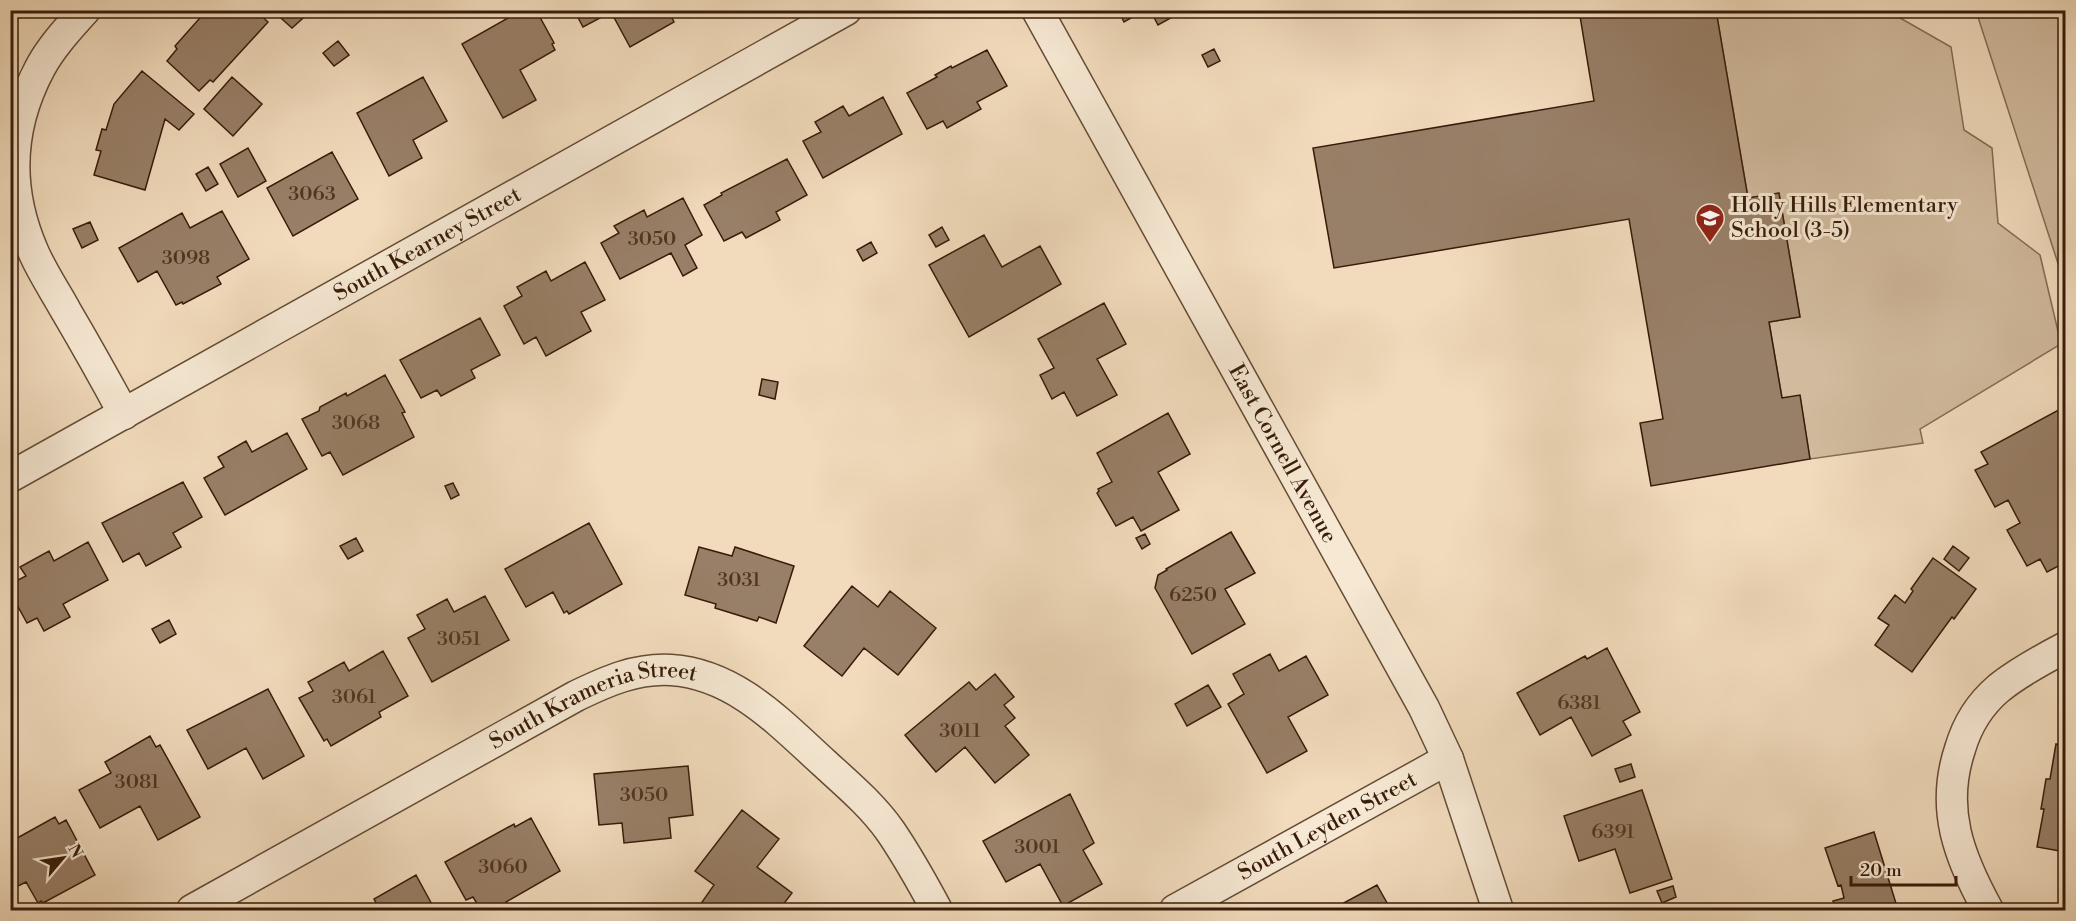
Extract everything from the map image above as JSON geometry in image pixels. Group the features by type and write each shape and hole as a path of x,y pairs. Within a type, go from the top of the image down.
{"street":[{"path":"84,10 64,33 41,66 24,102 15,138 13,172 19,207 33,251 124,414"},
{"name":"South Kearney Street","path":"10,477 846,10"},
{"name":"East Cornell Avenue","path":"1037,10 1424,708 1448,759 1498,910"},
{"path":"1988,910 1964,862 1954,826 1950,793 1956,759 1965,730 1978,709 1998,689 2016,676 2066,647"},
{"name":"South Krameria Street","path":"192,910 576,696 609,680 640,671 673,670 709,678 764,708 851,788 890,830 937,910"},
{"name":"South Leyden Street","path":"1175,910 1448,759"}],"shaded area":[{"path":"1716,11 1888,11 1951,47 1964,130 1992,148 1998,223 2040,255 2061,344 1920,429 1923,443 1810,459 1800,396 1782,398 1769,322 1800,317 1779,193 1748,198"},
{"path":"1976,11 2065,11 2065,285"}],"building":[{"path":"207,10 255,10 268,22 213,82 210,80 199,91 167,61 177,49 175,46"},
{"path":"272,10 312,10 292,28"},
{"path":"522,10 536,10 554,43 552,44 555,50 520,70 536,100 503,118 462,44"},
{"path":"574,10 668,10 674,22 630,47 611,12 583,27"},
{"path":"1118,10 1145,10 1124,22"},
{"path":"1150,10 1185,10 1158,25"},
{"name":"Holly Hills Elementary School (3-5)","path":"1579,10 1716,10 1748,198 1779,193 1800,317 1769,322 1782,398 1800,395 1810,459 1651,486 1640,423 1663,419 1629,219 1334,268 1313,148 1594,101"},
{"path":"338,41 349,55 334,66 323,53"},
{"path":"1214,49 1220,61 1208,67 1202,55"},
{"path":"987,50 1007,86 977,102 981,109 947,128 943,121 927,129 907,93 937,77 935,75 951,66 952,68"},
{"path":"142,71 194,114 179,130 165,119 145,190 94,175 101,151 96,150 102,129 106,130 114,104"},
{"path":"232,77 262,104 233,136 204,109"},
{"path":"423,77 447,121 413,140 422,158 389,176 357,113"},
{"path":"883,97 902,134 823,178 803,141 821,132 815,122 843,106 849,116"},
{"path":"248,148 266,181 238,197 220,164"},
{"path":"332,152 358,199 293,236 267,188"},
{"path":"787,159 807,195 776,212 780,220 746,238 742,232 724,241 704,205 722,195 721,193"},
{"path":"208,167 218,184 206,191 196,174"},
{"path":"683,198 702,235 685,245 697,268 683,276 671,253 620,279 601,243 619,233 614,226 644,210 647,217"},
{"path":"222,211 249,259 217,277 221,284 183,304 182,302 176,305 157,271 138,282 119,248 182,213 190,228"},
{"path":"90,222 98,240 82,248 73,229"},
{"path":"942,227 949,240 936,247 929,235"},
{"path":"984,235 1002,267 1040,246 1061,284 969,337 929,265"},
{"path":"871,242 877,253 863,261 857,250"},
{"path":"585,262 605,300 581,312 591,331 546,356 536,337 524,344 504,306 522,296 517,287 546,271 551,281"},
{"path":"1104,303 1126,344 1097,359 1117,395 1077,416 1064,392 1052,399 1040,375 1054,368 1038,339"},
{"path":"480,318 500,355 471,370 475,378 441,396 437,390 421,398 400,360"},
{"path":"385,375 405,412 402,413 414,437 343,475 330,452 322,456 302,419 346,393 347,396"},
{"path":"762,379 778,382 775,399 759,395"},
{"path":"2066,406 2066,562 2047,572 2040,559 2027,566 2007,530 2020,523 2008,500 1995,507 1975,470 1988,464 1981,452"},
{"path":"1168,413 1190,454 1158,472 1179,510 1141,531 1133,517 1116,526 1097,493 1098,489 1112,482 1097,453"},
{"path":"287,433 307,469 225,515 204,478 224,467 218,457 246,441 252,452"},
{"path":"183,482 202,517 173,533 181,547 146,566 139,553 123,562 102,523"},
{"path":"453,483 459,495 451,499 445,486"},
{"path":"589,523 622,584 569,614 567,611 564,613 553,592 526,607 505,569"},
{"path":"1231,532 1255,573 1225,589 1245,624 1192,654 1155,588 1158,575"},
{"path":"1145,534 1150,544 1142,549 1136,538"},
{"path":"356,538 363,551 348,559 340,546"},
{"path":"88,542 108,580 63,604 70,617 44,631 37,618 27,623 10,592 10,584 26,576 20,567 49,551 54,561"},
{"path":"1953,546 1969,558 1959,571 1944,559"},
{"path":"699,547 732,556 735,547 794,566 776,623 759,617 757,621 715,608 716,604 685,595"},
{"path":"1933,558 1976,589 1954,619 1952,617 1912,672 1875,645 1889,625 1878,618 1895,595 1905,603 1913,591 1911,589"},
{"path":"852,586 878,607 890,591 936,628 898,675 864,648 842,676 804,646"},
{"path":"485,596 509,640 432,682 408,638 425,629 417,615 447,599 454,612"},
{"path":"169,620 176,634 160,643 152,629"},
{"path":"1607,648 1640,712 1623,721 1631,735 1592,756 1571,717 1540,735 1517,693 1585,656 1587,659"},
{"path":"383,651 408,696 379,712 381,717 331,746 327,739 324,741 299,698 313,691 308,682 344,662 349,671"},
{"path":"1270,654 1279,671 1306,656 1328,695 1288,717 1307,751 1267,773 1228,704 1244,694 1233,674"},
{"path":"995,674 1014,697 1004,705 1015,718 1005,726 1029,755 995,783 965,747 936,772 905,735 969,682 976,690"},
{"path":"1208,685 1221,707 1187,726 1175,704"},
{"path":"268,689 304,756 263,779 246,748 208,769 187,730"},
{"path":"150,736 156,747 160,745 200,817 158,840 140,806 100,828 79,790 111,773 105,762"},
{"path":"2056,744 2066,746 2066,852 2037,847 2044,809 2041,809 2046,779 2050,779"},
{"path":"1631,764 1635,777 1620,782 1615,769"},
{"path":"688,766 693,815 669,818 671,838 624,843 622,823 599,825 594,774"},
{"path":"1642,790 1672,879 1630,893 1615,849 1579,861 1564,816"},
{"path":"1070,794 1094,843 1083,850 1102,884 1063,906 1040,864 1006,882 983,841"},
{"path":"742,810 779,839 757,867 792,893 779,910 741,910 737,908 735,910 707,910 700,905 714,885 695,871"},
{"path":"55,817 59,824 66,820 95,875 43,903 41,901 38,903 26,882 10,890 10,842"},
{"path":"531,818 560,871 495,910 481,910 473,897 466,900 445,862 514,824 515,827"},
{"path":"1874,832 1898,910 1836,910 1833,901 1844,898 1841,885 1838,886 1825,848"},
{"path":"416,875 435,910 380,910 374,899"},
{"path":"1377,885 1391,910 1340,910 1338,906"},
{"path":"1673,886 1676,897 1662,903 1657,891"}],"place":[{"name":"Holly Hills Elementary School (3-5)","path":"1710,244"}]}
